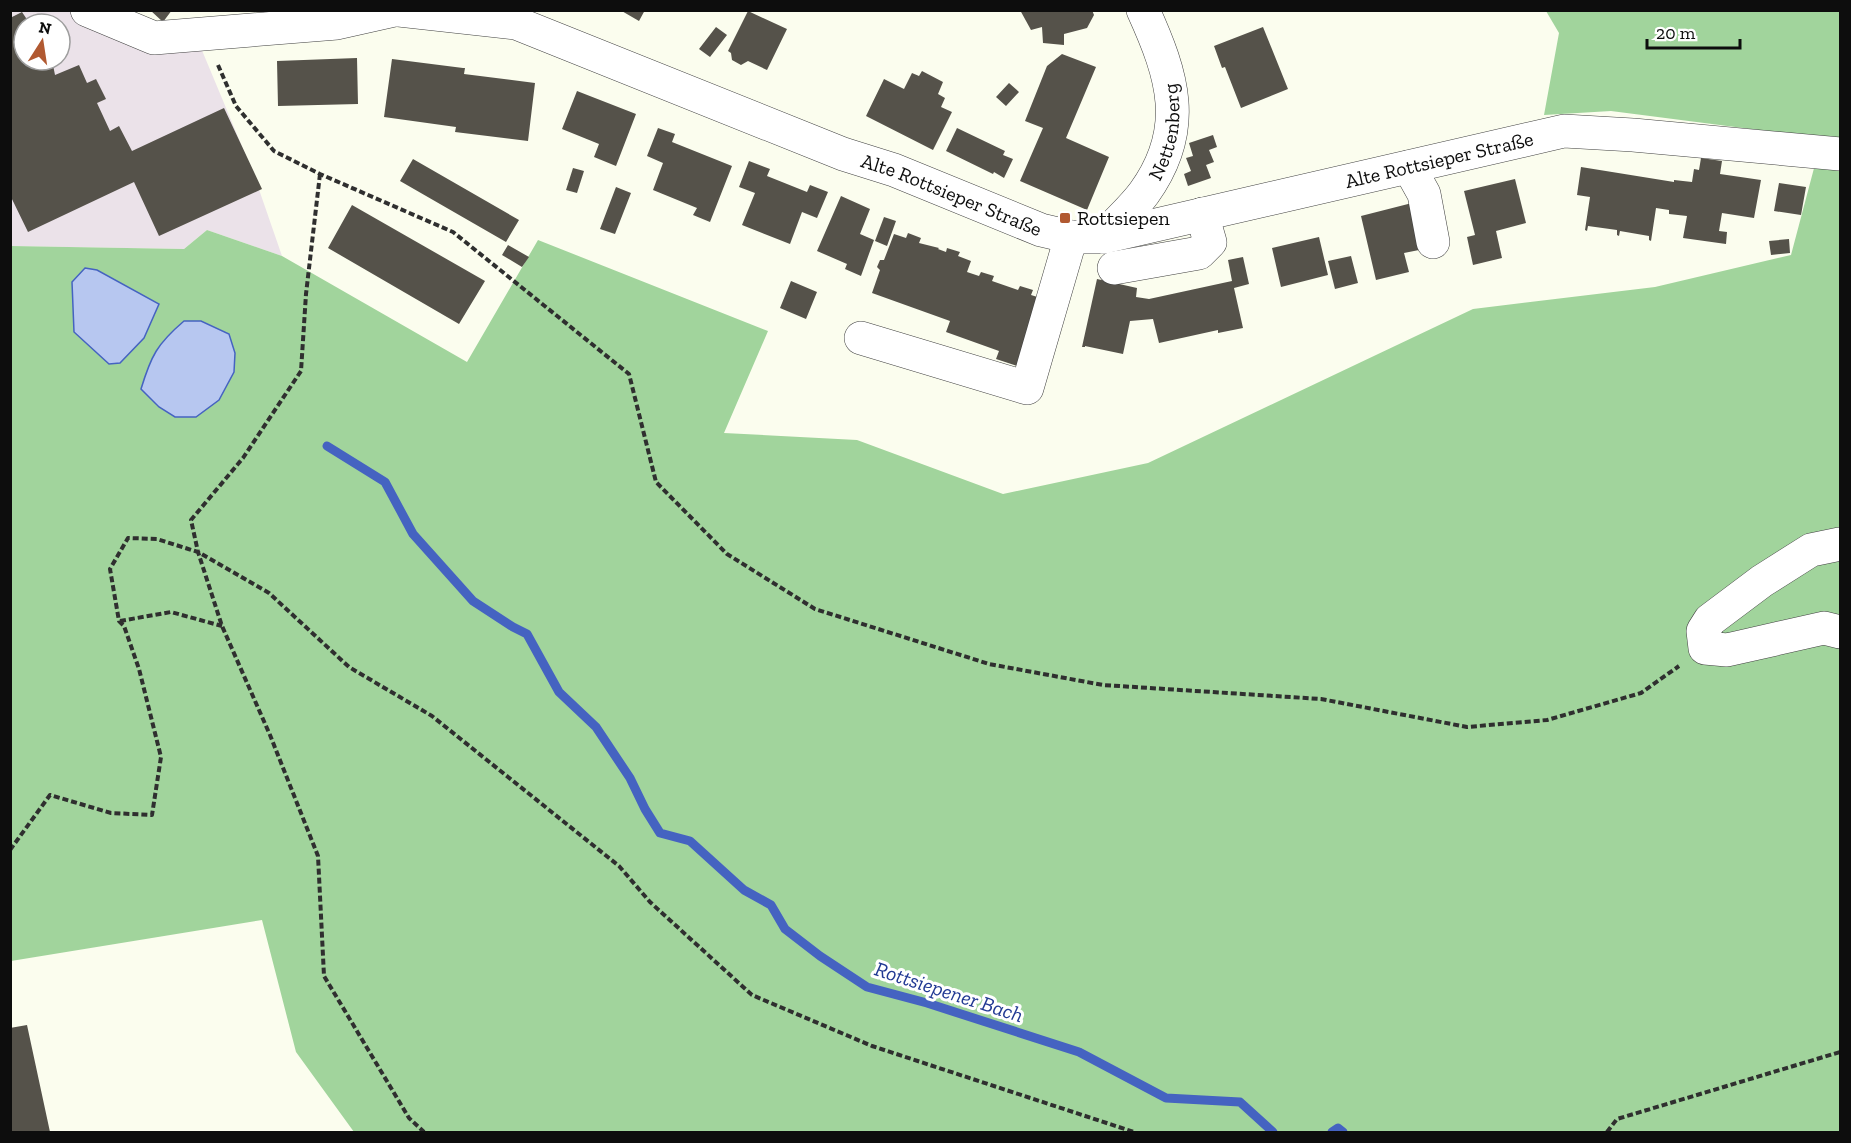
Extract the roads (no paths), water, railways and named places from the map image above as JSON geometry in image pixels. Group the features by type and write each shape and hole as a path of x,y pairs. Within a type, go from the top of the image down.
{"street":[{"path":"87,10 154,38 337,23 394,10"},
{"name":"Alte Rottsieper Straße","path":"399,10 516,23 843,154 894,170 1041,230 1071,237 1104,237 1564,131 1840,154"},
{"name":"Nettenberg","path":"1104,237 1144,193 1167,153 1173,118 1171,86 1157,42 1143,10"},
{"path":"1409,167 1424,194 1433,242"},
{"path":"1114,268 1199,253 1210,242 1202,214"},
{"path":"861,338 1027,388 1071,237"},
{"path":"1840,544 1811,550 1762,581 1710,620 1703,631 1705,648 1727,650 1824,628 1840,632"}],"water":[{"path":"85,268 97,270 159,304 144,338 120,363 109,364 74,332 72,282"},
{"path":"184,321 201,321 229,334 235,353 234,372 219,400 196,417 175,417 159,407 141,389 156,351"}],"waterway":[{"name":"Rottsiepener Bach","path":"327,446 385,482 413,534 473,601 527,634 559,692 596,727 630,778 660,833 690,841 744,890 771,905 785,929 820,956 867,987 927,1003 1079,1052 1166,1098 1240,1102 1273,1132"},
{"name":"Rottsiepener Bach","path":"1332,1132 1338,1128 1343,1132"}],"place":[{"name":"Rottsiepen","path":"1065,218"}]}
